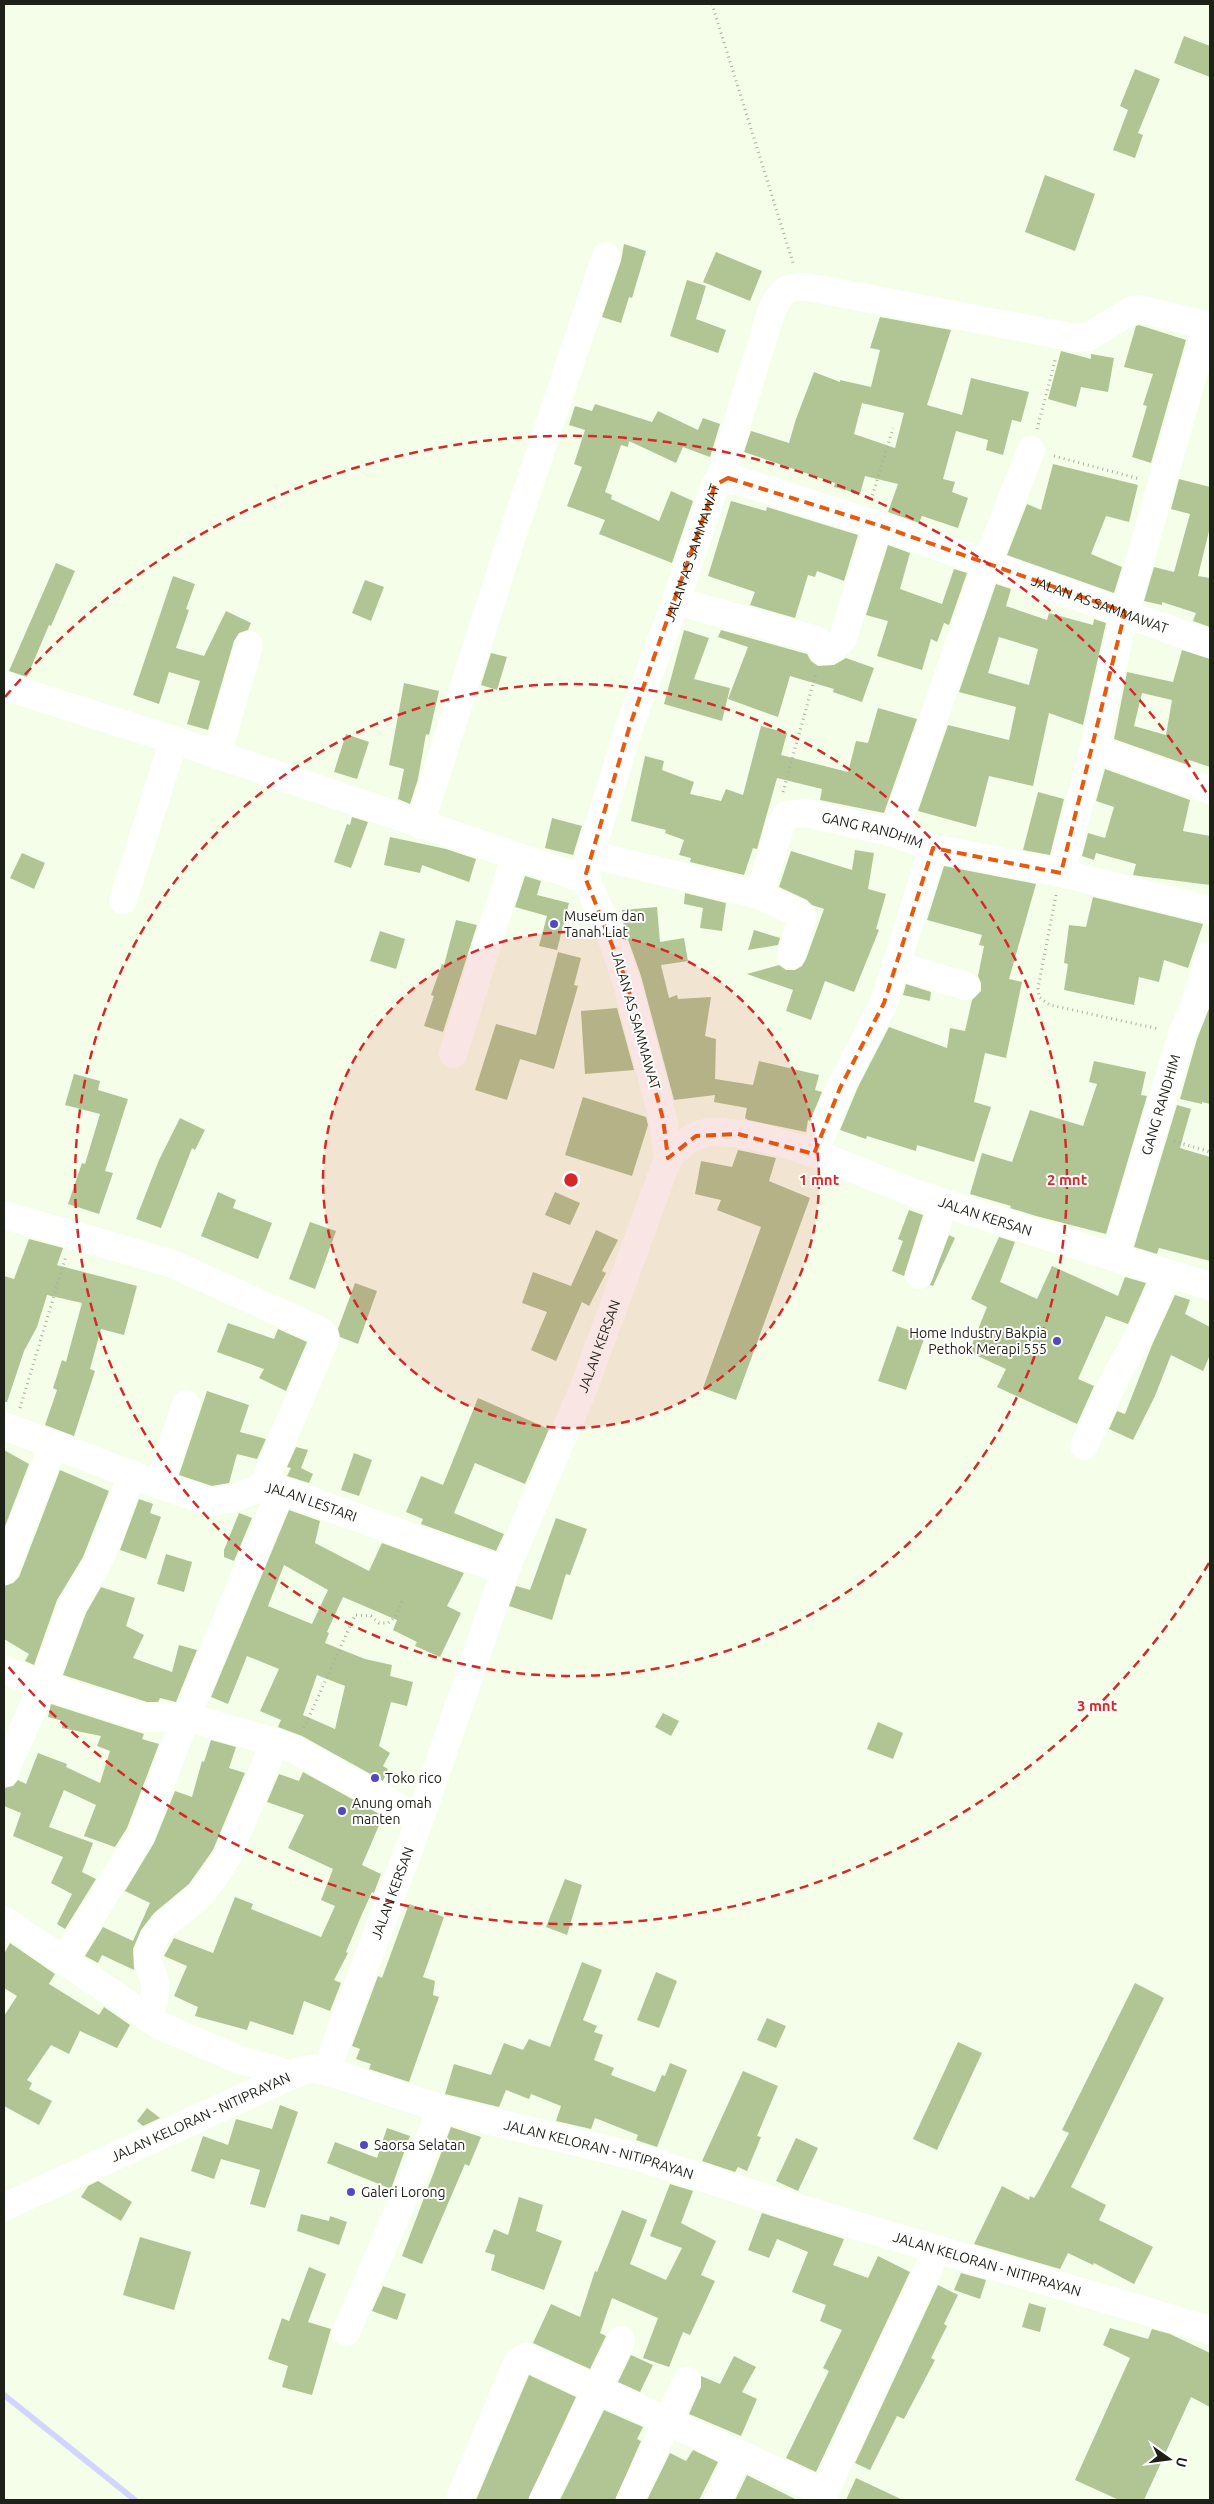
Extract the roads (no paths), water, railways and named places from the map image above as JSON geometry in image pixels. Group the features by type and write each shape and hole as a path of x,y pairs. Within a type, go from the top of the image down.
{"street":[{"path":"420,825 511,539 606,256"},
{"path":"720,479 772,308 780,293 793,286 1076,338 1088,337 1127,312 1140,309 1209,326 1160,484 1125,612 1094,748 1061,873"},
{"path":"894,833 987,563 1031,450"},
{"name":"JALAN AS SAMMAWAT","path":"668,1158 663,1119 626,980 588,867 630,725 676,602 715,485 720,479 736,480 874,516 987,563 1210,644"},
{"path":"676,602 817,640 821,644 823,651 831,650 843,638 874,516"},
{"path":"217,755 249,645"},
{"path":"4,686 174,740 515,856 759,896 797,912 802,918 791,955"},
{"path":"123,900 174,740"},
{"path":"1094,748 1210,790"},
{"name":"GANG RANDHIM","path":"759,896 780,827 786,815 806,813 894,833 933,848 1061,873 1210,910"},
{"path":"814,1154 840,1088 884,1003 933,848"},
{"path":"453,1054 515,856"},
{"name":"GANG RANDHIM","path":"1114,1257 1182,1034 1202,1011 1210,955"},
{"path":"896,965 966,986"},
{"path":"663,1119 696,1136"},
{"name":"JALAN KERSAN","path":"314,2071 420,1819 505,1571 584,1387 668,1158 682,1144 696,1136 710,1132 738,1134 814,1154 944,1203 1210,1286"},
{"path":"919,1276 944,1203"},
{"path":"4,1215 170,1263 321,1331 325,1338 272,1488 141,1835 64,1961"},
{"path":"1084,1446 1116,1376 1143,1329 1167,1273"},
{"path":"159,1485 186,1404"},
{"name":"JALAN LESTARI","path":"9,1428 159,1485 211,1502 272,1488 505,1571"},
{"path":"4,1571 53,1446"},
{"path":"4,1773 43,1685 72,1606 98,1564 132,1474"},
{"path":"4,1670 43,1685 145,1718 186,1717 285,1746 420,1819"},
{"path":"148,2017 155,1999 155,1982 148,1967 150,1948 159,1931 199,1895 216,1874 285,1746"},
{"path":"4,1920 159,2025 237,2058 289,2074 314,2071"},
{"name":"JALAN KELORAN - NITIPRAYAN","path":"4,2207 314,2071 442,2109 638,2157 937,2250 1210,2330"},
{"path":"346,2332 442,2109"},
{"path":"459,2500 518,2361 526,2357 667,2420 823,2496 937,2250"},
{"path":"544,2500 621,2340"},
{"path":"630,2500 687,2381"},
{"path":"718,2500 739,2454"}],"waterway":[{"path":"4,2395 135,2500"}],"place":[{"name":"Museum dan Tanah Liat","path":"554,924"},
{"name":"Home Industry Bakpia Pethok Merapi 555","path":"1057,1341"},
{"name":"Toko rico","path":"375,1778"},
{"name":"Anung omah manten","path":"342,1811"},
{"name":"Saorsa Selatan","path":"364,2145"},
{"name":"Galeri Lorong","path":"351,2192"}]}
